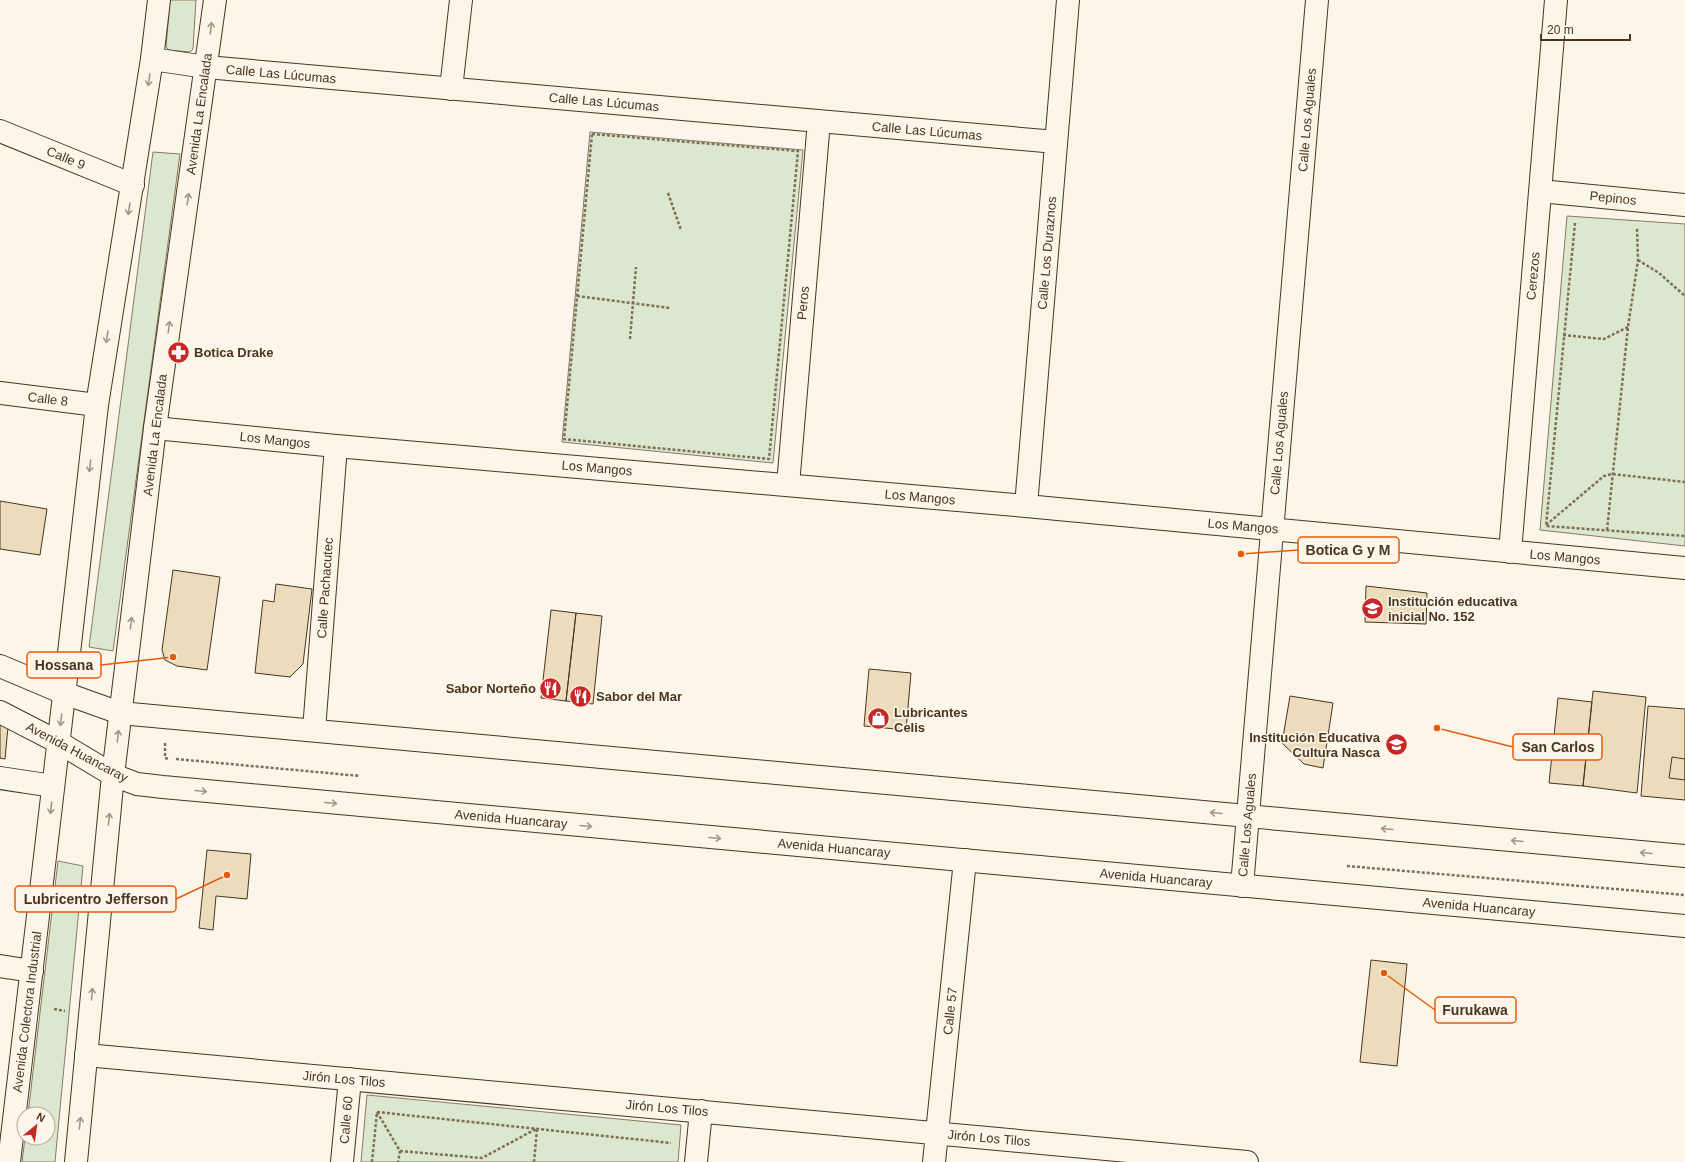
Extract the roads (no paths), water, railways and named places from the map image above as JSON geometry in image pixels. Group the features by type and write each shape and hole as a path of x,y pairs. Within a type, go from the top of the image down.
{"street":[{"path":"58,742 97,405 133,185 152,59 159,0"},
{"name":"Avenida La Encalada","path":"113,775 155,428 215,0"},
{"path":"451,89 461,0"},
{"name":"Calle Los Duraznos","path":"1026,506 1068,0"},
{"name":"Calle Los Aguales","path":"1242,886 1317,0"},
{"name":"Cerezos","path":"1510,552 1556,0"},
{"name":"Calle Las Lúcumas","path":"152,59 206,67 1056,142"},
{"name":"Peros","path":"788,485 819,121"},
{"name":"Calle 9","path":"0,131 133,185"},
{"name":"Pepinos","path":"1540,190 1685,205"},
{"name":"Calle 8","path":"0,393 97,405"},
{"name":"Los Mangos","path":"155,428 336,446 1026,506 1685,568"},
{"name":"Calle Pachacutec","path":"314,730 336,446"},
{"path":"0,666 64,693 120,713 1685,856"},
{"name":"Avenida Huancaray","path":"0,712 58,742 113,775 137,784 1685,926"},
{"name":"Avenida Colectora Industrial","path":"9,1162 6,1134 28,1006 58,742"},
{"path":"76,1162 113,775"},
{"path":"0,778 53,786"},
{"name":"Calle 57","path":"934,1162 965,860"},
{"path":"0,966 32,971"},
{"name":"Jirón Los Tilos","path":"86,1055 937,1133 1178,1159 1247,1162"},
{"name":"Calle 60","path":"342,1162 350,1079"},
{"path":"696,1162 701,1111"}],"place":[{"name":"Botica Drake","path":"179,352"},
{"name":"Botica G y M","path":"1241,554"},
{"name":"Institución educativa inicial No. 152","path":"1373,608"},
{"name":"Hossana","path":"173,657"},
{"name":"Sabor Norteño","path":"551,688"},
{"name":"Sabor del Mar","path":"580,696"},
{"name":"Lubricantes Celis","path":"879,719"},
{"name":"San Carlos","path":"1437,728"},
{"name":"Institución Educativa Cultura Nasca","path":"1396,744"},
{"name":"Lubricentro Jefferson","path":"227,875"},
{"name":"Furukawa","path":"1384,973"}]}
